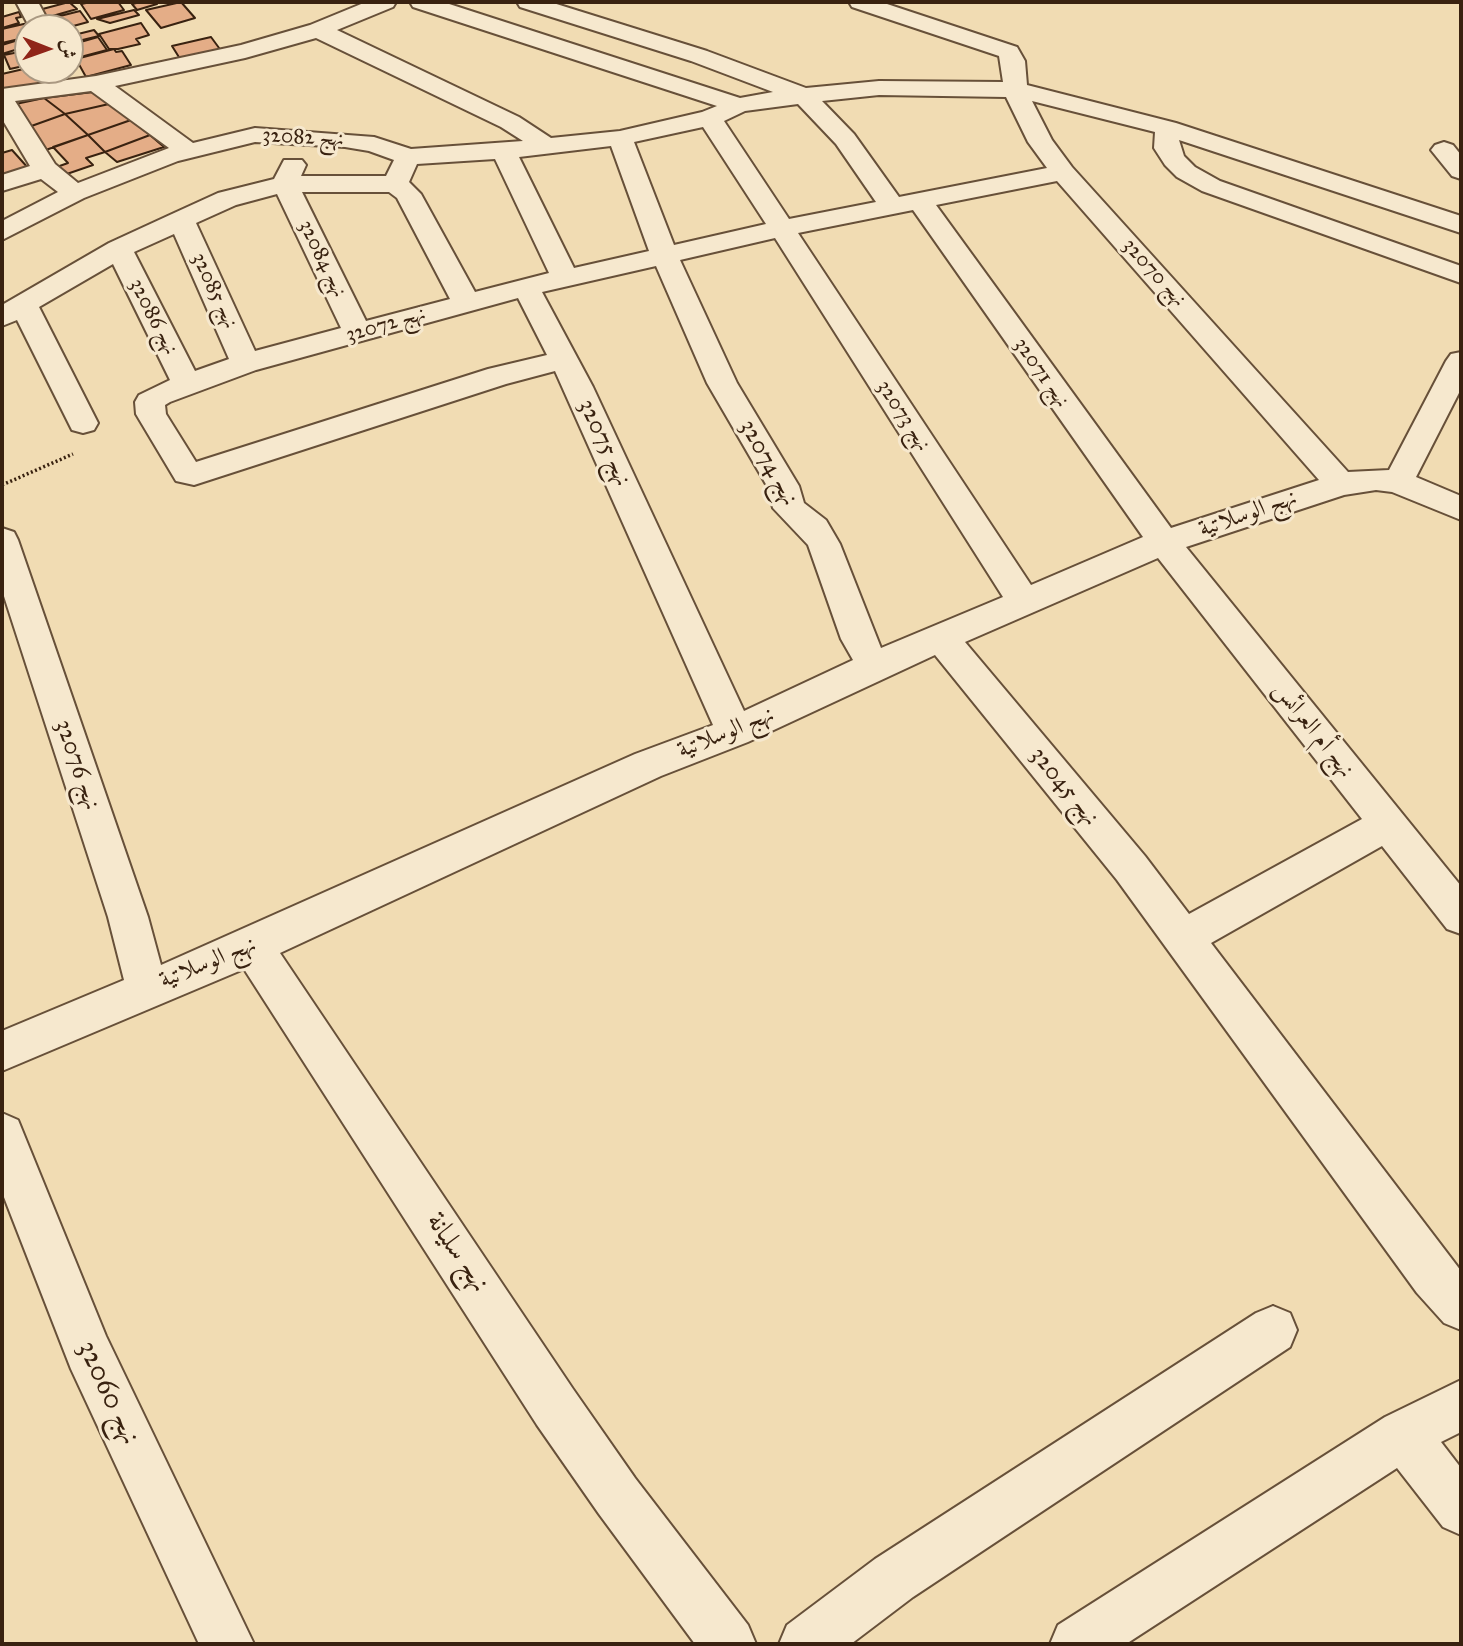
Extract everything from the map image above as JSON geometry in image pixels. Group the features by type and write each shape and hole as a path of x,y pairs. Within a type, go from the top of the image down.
{"street":[{"path":"84,80 246,51 318,30 385,2"},
{"path":"421,2 739,105 804,96 926,87 1014,90 1084,105 1167,128 1461,225"},
{"path":"528,2 699,56 804,96"},
{"path":"860,2 1009,52 1013,61 1014,90"},
{"path":"318,30 510,122 545,145"},
{"path":"84,81 187,150"},
{"path":"64,84 2,98 45,169 75,193"},
{"name":"نهج 32070","path":"1014,90 1040,142 1063,172 1341,484"},
{"name":"نهج 32071","path":"804,96 906,204 1164,542"},
{"name":"نهج 32082","path":"2,232 75,193 187,150 256,135 374,144 408,157 504,151 620,138 710,118 739,105"},
{"name":"نهج 32073","path":"710,118 1025,603"},
{"path":"1167,128 1167,148 1174,160 1186,172 1211,186 1461,275"},
{"path":"285,184 304,138"},
{"name":"نهج 32074","path":"620,138 665,256 722,383 783,486 789,508 814,528 824,544 858,639 873,666"},
{"path":"1444,150 1461,171"},
{"path":"504,151 566,279"},
{"path":"395,184 408,157"},
{"path":"2,183 45,169"},
{"path":"526,287 780,229 1063,172"},
{"path":"83,423 13,311 119,249 228,199 285,184 395,184 408,194 466,302"},
{"name":"نهج 32084","path":"285,184 358,334"},
{"name":"نهج 32085","path":"181,220 246,363"},
{"name":"نهج 32086","path":"119,249 187,384"},
{"name":"نهج 32072","path":"526,287 246,363 159,395 150,402 150,414 187,473 192,474 498,376 564,360"},
{"name":"نهج 32075","path":"526,287 564,360 735,732"},
{"path":"1398,482 1461,361"},
{"name":"نهج الوسلاتية","path":"2,1051 252,946 648,765 735,732 873,666 942,639 1164,542 1341,484 1376,479 1398,482 1461,509"},
{"name":"نهج 32076","path":"2,542 128,917 147,988"},
{"name":"نهج أم العرائس","path":"1164,542 1461,916"},
{"name":"نهج 32045","path":"942,639 1131,868 1340,1145 1434,1276 1461,1306"},
{"path":"1182,939 1387,824"},
{"name":"نهج سليانة","path":"252,946 555,1407 729,1644"},
{"name":"نهج 32060","path":"2,1135 88,1352 227,1644"},
{"path":"806,1644 894,1577 1273,1330"},
{"path":"1077,1644 1403,1435 1461,1405"},
{"path":"1403,1435 1461,1509"}],"path":[{"path":"2,485 96,444 83,423"}],"building":[{"path":"69,2 77,9 60,14 38,14 35,11"},
{"path":"118,2 124,10 91,19 81,4"},
{"path":"181,2 195,18 161,28 146,10"},
{"path":"132,4 157,4 137,10"},
{"path":"134,10 139,15 110,23 97,19"},
{"path":"19,12 20,14 14,14 14,24 2,28 2,17"},
{"path":"141,23 149,35 136,39 140,44 109,49 99,34"},
{"path":"14,26 14,40 2,43 2,29"},
{"path":"94,30 99,36 84,40 84,32"},
{"path":"98,37 107,50 84,56 84,41"},
{"path":"211,37 222,52 182,62 172,46"},
{"path":"14,41 14,50 2,54 2,45"},
{"path":"114,49 116,52 122,51 131,65 86,77 84,57"},
{"path":"14,53 14,68 10,69 4,55"},
{"path":"14,71 14,84 53,84 2,96 2,74"},
{"path":"93,92 109,104 65,114 44,98"},
{"path":"44,98 65,114 23,129 11,105"},
{"path":"109,104 131,120 88,135 65,114"},
{"path":"65,114 88,135 43,151 23,129"},
{"path":"131,120 150,135 105,152 88,135"},
{"path":"88,135 105,152 86,158 93,165 61,176 54,168 68,163 53,147"},
{"path":"150,135 164,147 117,162 105,152"},
{"path":"12,150 29,169 2,177 2,153"}]}
